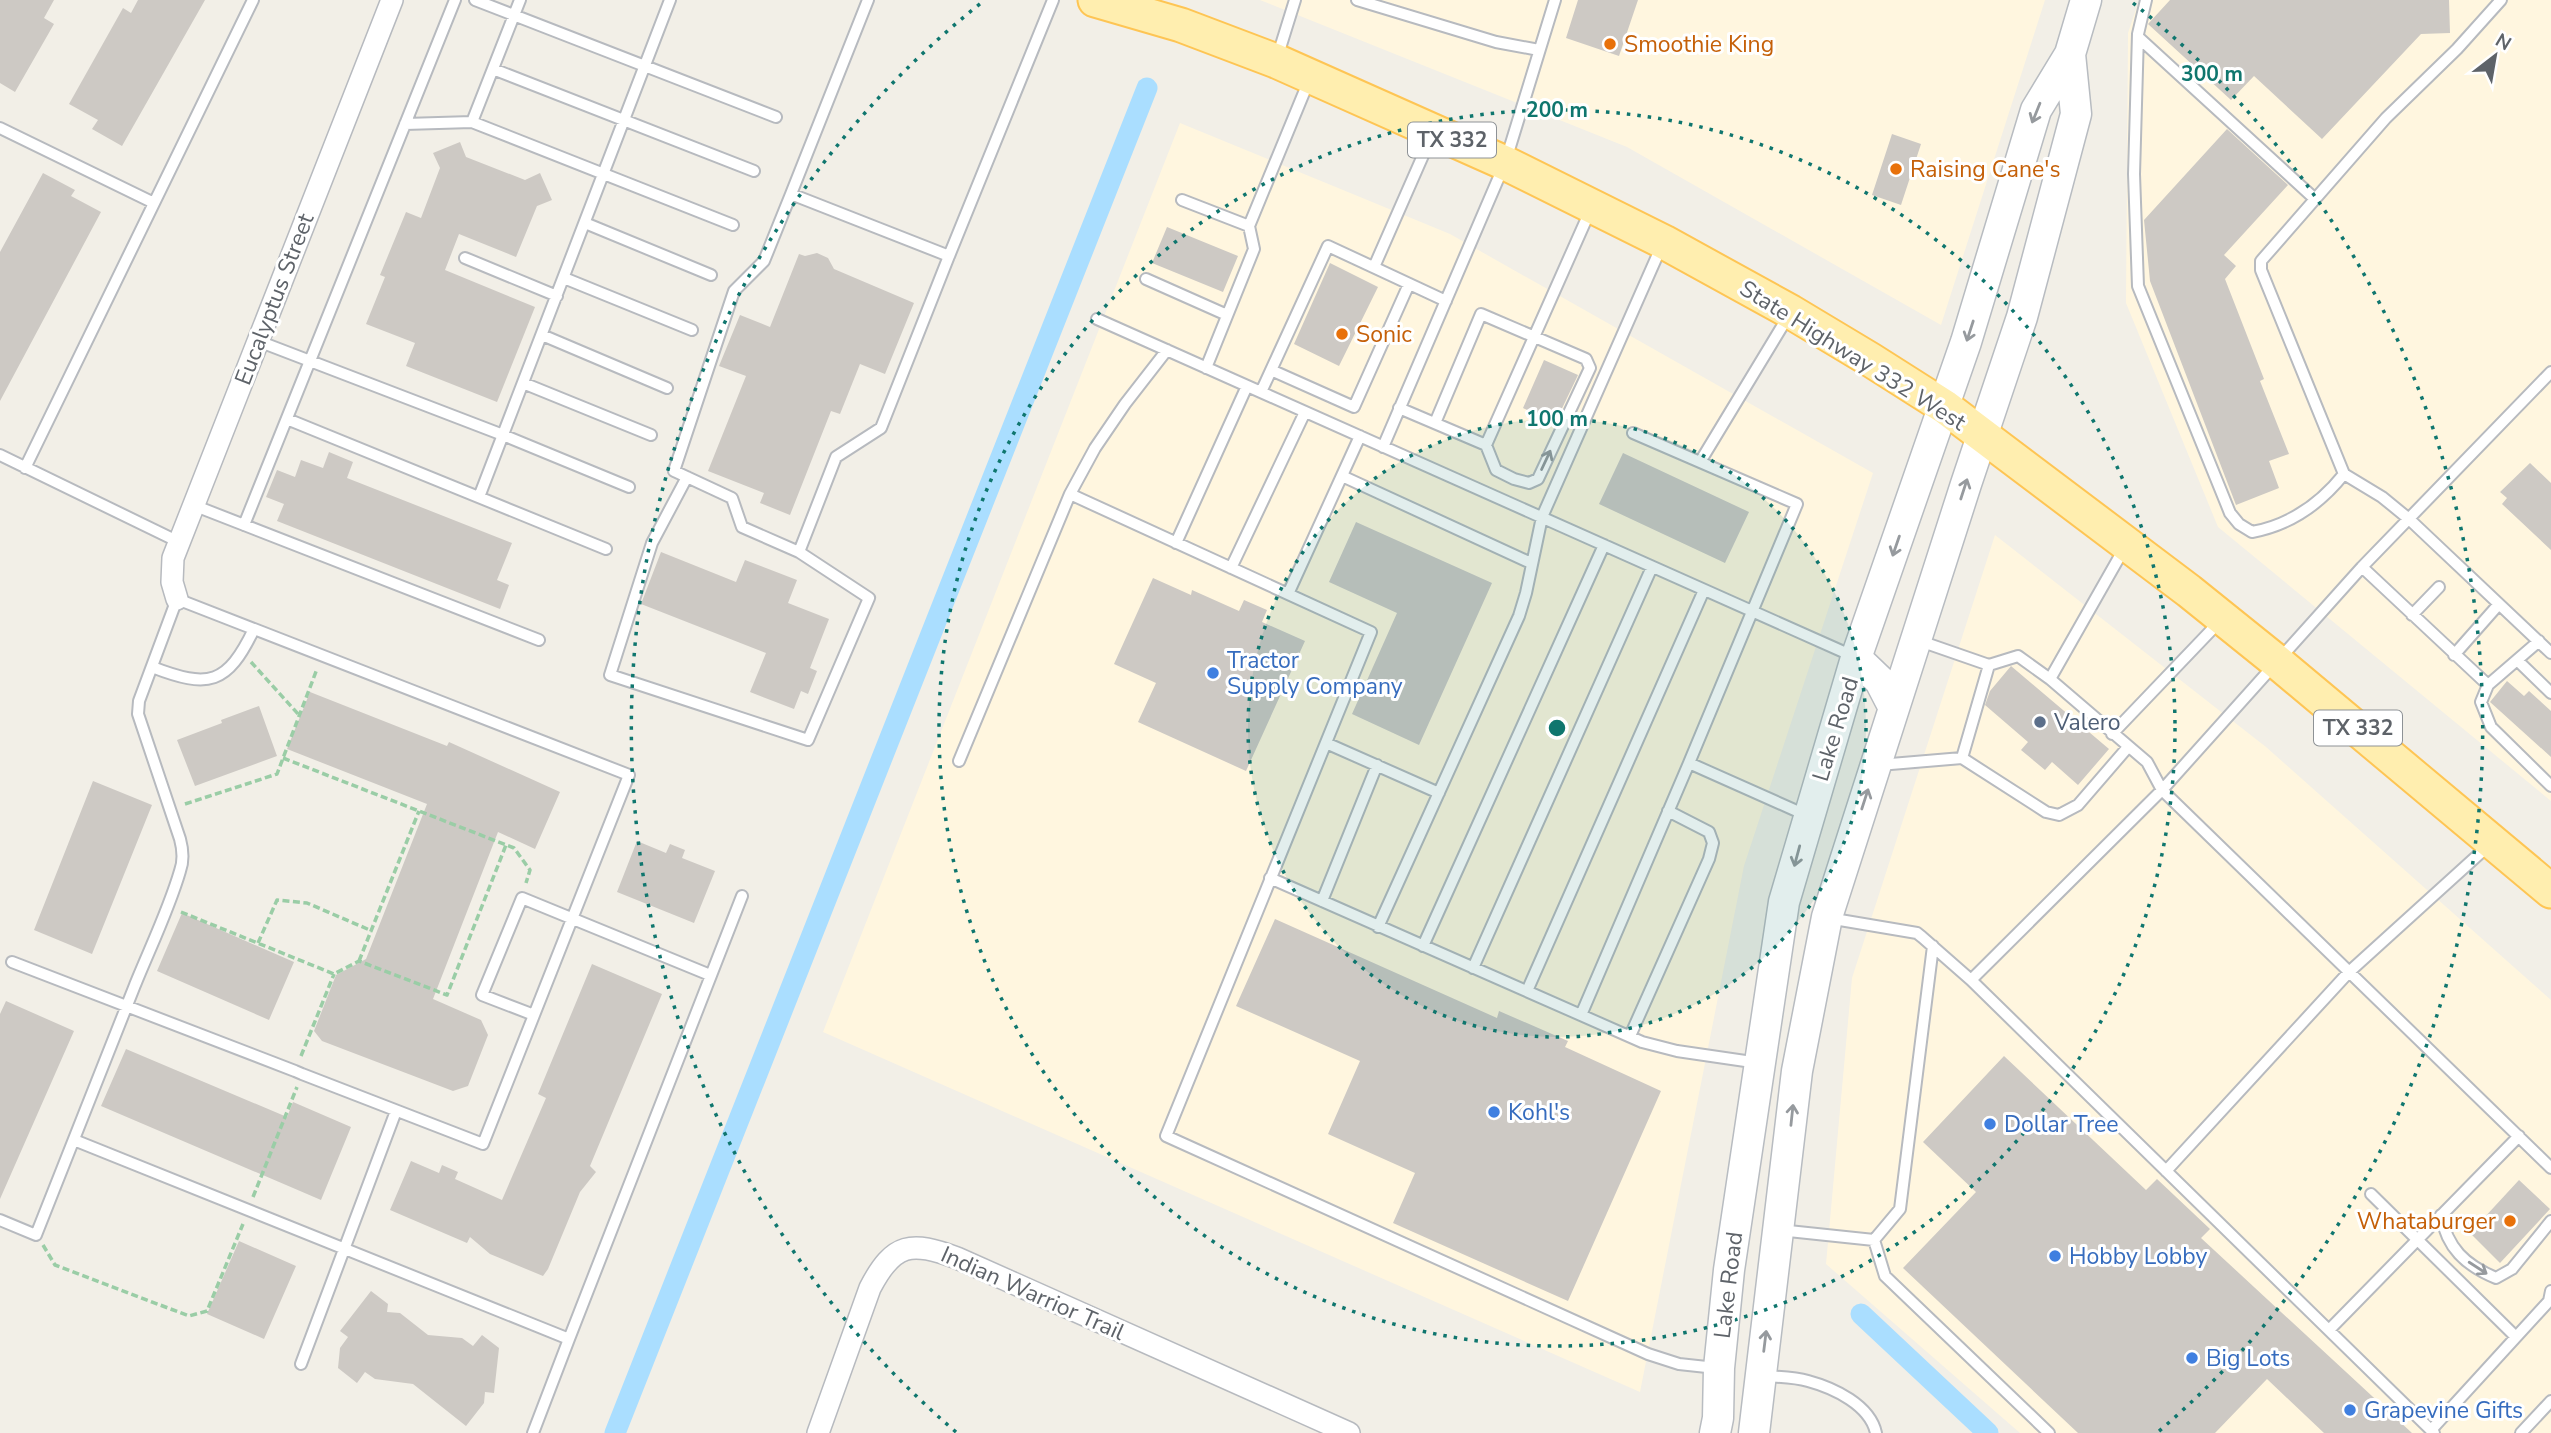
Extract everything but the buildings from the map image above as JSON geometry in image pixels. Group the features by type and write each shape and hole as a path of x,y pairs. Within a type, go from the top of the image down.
{"main road":[{"name":"State Highway 332 West","path":"1096,0 1181,25 1276,61 1505,163 1664,242 1791,312 1945,407 2126,544 2276,661 2551,891"}],"street":[{"name":"Eucalyptus Street","path":"177,599 172,582 173,558 392,0"},
{"name":"Lake Road","path":"1715,1433 1718,1418 1718,1368 1735,1226 1784,902 1856,658 1981,299 2036,110 2070,54 2086,0"},
{"name":"Lake Road","path":"1754,1433 1797,1071 1827,918 2022,317 2076,114 2070,54"},
{"path":"1856,658 1880,681 1894,708"},
{"path":"1830,747 1876,765"},
{"path":"1808,816 1853,835"},
{"path":"1784,902 1827,918"},
{"path":"1760,1063 1797,1071"},
{"path":"1735,1226 1779,1230"},
{"name":"Indian Warrior Trail","path":"818,1433 870,1288 892,1255 911,1247 932,1249 957,1258 1349,1433"},
{"path":"1718,1368 1761,1376"}],"lane":[{"path":"25,468 253,0"},
{"path":"244,525 455,0"},
{"path":"475,0 776,117"},
{"path":"472,122 520,0"},
{"path":"480,497 670,0"},
{"path":"687,477 652,543 610,675 808,740 869,598 799,552 742,527 732,498 687,477 674,471 734,291 764,261 868,0"},
{"path":"799,552 835,457 881,428 1053,0"},
{"path":"1276,61 1295,0"},
{"path":"1357,0 1496,42 1539,50"},
{"path":"1383,447 1505,163 1555,0"},
{"path":"2146,0 2138,37 2134,174 2138,286 2230,513 2239,524 2252,532 2270,529 2305,513 2330,492 2344,474"},
{"path":"2501,0 2457,49 2386,118 2261,261 2261,270 2344,474 2382,497 2409,519 2551,653"},
{"path":"2138,37 2315,199"},
{"path":"493,69 754,171"},
{"path":"1206,368 1254,249 1249,226 1311,76"},
{"path":"405,124 472,122 733,225"},
{"path":"0,128 154,204"},
{"path":"1374,267 1433,132"},
{"path":"791,194 949,256"},
{"path":"1182,201 1249,226"},
{"path":"1486,445 1592,206"},
{"path":"585,223 711,275"},
{"path":"1378,927 1519,616 1542,517 1664,242"},
{"path":"1261,392 1328,246 1446,301"},
{"path":"465,258 557,296"},
{"path":"564,278 691,330"},
{"path":"1146,279 1227,315"},
{"path":"1271,370 1354,407 1409,284"},
{"path":"1700,462 1791,312"},
{"path":"1399,408 1486,445 1496,470 1529,483 1538,478 1590,368 1586,359 1481,314 1435,423"},
{"path":"1097,319 1856,658"},
{"path":"542,335 667,388"},
{"path":"258,341 503,435 629,487"},
{"path":"960,761 1070,494 1102,437 1167,350"},
{"path":"1971,980 2162,790 2362,568 2551,372"},
{"path":"523,383 651,435"},
{"path":"1176,543 1247,386"},
{"path":"1231,568 1305,412"},
{"path":"287,419 606,549"},
{"path":"1581,1015 1754,612 1797,505 1633,433"},
{"path":"1288,594 1360,436"},
{"path":"0,455 179,542"},
{"path":"1342,476 1531,564"},
{"path":"1070,494 1371,632 1166,1136 1648,1354 1679,1364 1718,1368"},
{"path":"193,505 539,640"},
{"path":"2050,679 2126,544"},
{"path":"1423,946 1604,545"},
{"path":"1473,968 1652,567"},
{"path":"2362,568 2488,685"},
{"path":"2412,615 2439,587"},
{"path":"1527,992 1704,590"},
{"path":"0,1220 36,1235 74,1140 127,1006 166,906 181,869 183,853 138,714 139,701 177,599 629,775 483,1144 396,1111 127,1006 12,962"},
{"path":"2454,654 2499,604"},
{"path":"2112,734 2223,618"},
{"path":"152,667 182,679 198,680 219,675 233,666 254,629"},
{"path":"1916,640 1989,665 2018,656 2050,679 2147,762 2162,790 2551,1168"},
{"path":"2539,641 2488,685 2482,702 2491,727 2551,786"},
{"path":"2518,661 2551,693"},
{"path":"1962,758 1989,665"},
{"path":"1326,743 1439,793"},
{"path":"1876,765 1962,758 2046,811 2059,815 2078,805 2129,747"},
{"path":"1689,763 1808,816"},
{"path":"1322,901 1377,765"},
{"path":"1629,1036 1709,859 1713,843 1709,832 1668,811"},
{"path":"2166,1171 2349,972 2493,841"},
{"path":"1270,878 1629,1036 1677,1051 1760,1063"},
{"path":"533,1433 742,896"},
{"path":"534,1015 482,995 522,898 710,975"},
{"path":"1827,918 1917,933 1933,946 1971,980 2432,1432 2549,1300 2551,1291"},
{"path":"1874,1240 1900,1209 1933,946"},
{"path":"301,1363 396,1111"},
{"path":"2329,1330 2519,1136"},
{"path":"74,1140 569,1339"},
{"path":"2371,1194 2516,1337"},
{"path":"2441,1215 2445,1234 2454,1249 2477,1270 2496,1278 2512,1269 2551,1222"},
{"path":"1779,1230 1874,1240"},
{"path":"1874,1240 1885,1276 2049,1433"},
{"path":"1761,1376 1807,1380 1832,1390 1867,1414 1876,1433"},
{"path":"2521,1433 2550,1405"}],"path":[{"path":"242,652 299,715"},
{"path":"169,808 276,774 322,656"},
{"path":"283,758 514,848 530,870 522,898"},
{"path":"36,1235 55,1265 189,1317 207,1311 248,1210 334,974 359,961 419,811"},
{"path":"359,961 447,995 506,845"},
{"path":"258,943 277,900 307,902 372,932"},
{"path":"166,906 334,974"}],"shaded area":[{"path":"1260,0 2045,0 1941,325 1627,147"},
{"path":"2139,0 2551,0 2551,801 2218,527 2126,303 2128,33"},
{"path":"1180,123 1450,234 1873,473 1744,866 1640,1392 823,1032"},
{"path":"1995,535 2266,747 2551,1000 2551,1433 2020,1433 1826,1264 1852,978"}],"waterway":[{"path":"615,1433 1147,88"},
{"path":"1861,1314 1988,1433"}],"place":[{"name":"Smoothie King","path":"1610,44"},
{"name":"Raising Cane's","path":"1896,169"},
{"name":"Sonic","path":"1342,334"},
{"name":"Tractor Supply Company","path":"1213,673"},
{"name":"Valero","path":"2040,722"},
{"name":"Kohl's","path":"1494,1112"},
{"name":"Dollar Tree","path":"1990,1124"},
{"name":"Whataburger","path":"2510,1221"},
{"name":"Hobby Lobby","path":"2055,1256"},
{"name":"Big Lots","path":"2192,1358"},
{"name":"Grapevine Gifts","path":"2350,1410"}]}
